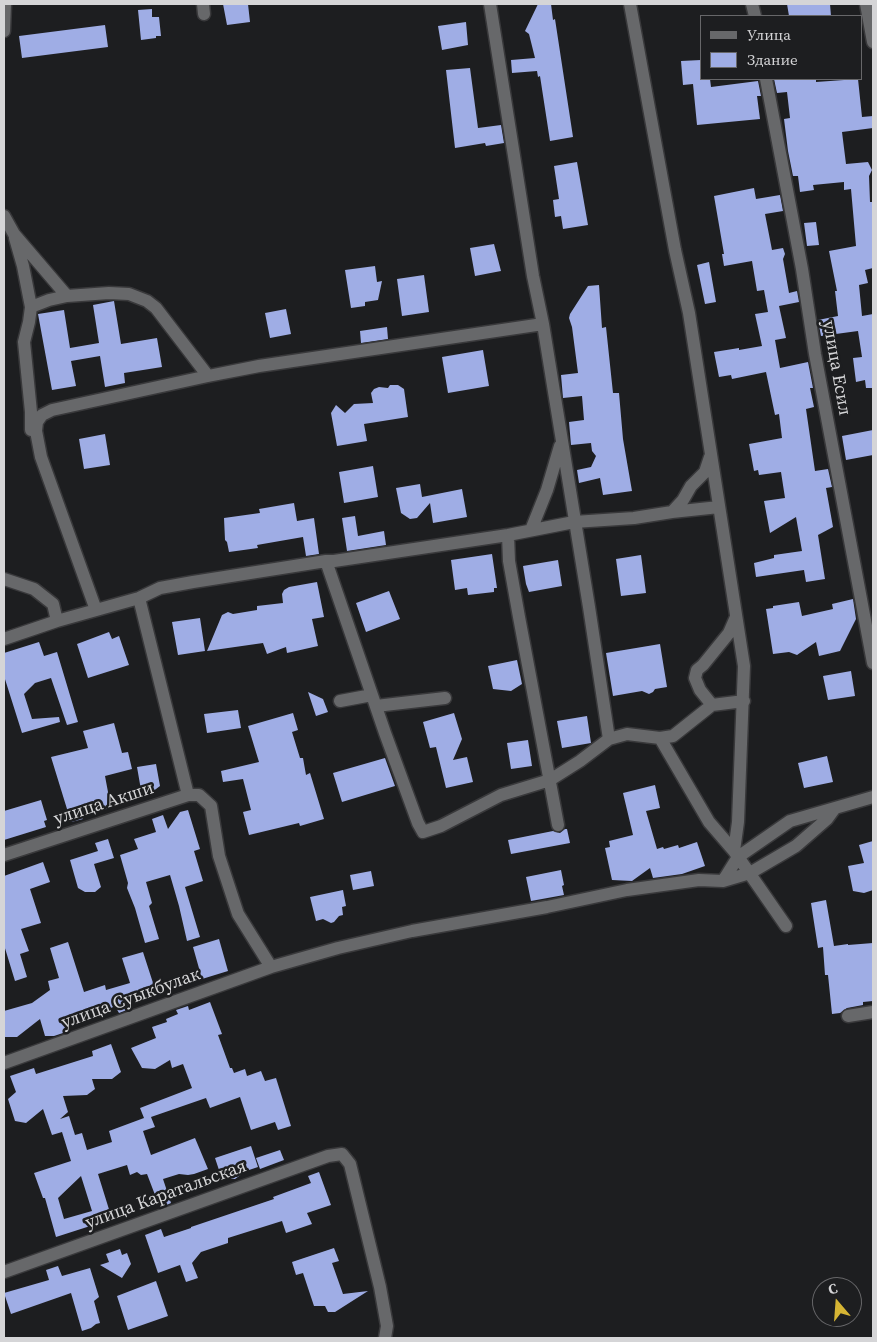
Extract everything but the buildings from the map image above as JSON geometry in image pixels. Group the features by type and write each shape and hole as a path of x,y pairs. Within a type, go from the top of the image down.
{"street":[{"path":"4,4 4,30"},
{"path":"490,4 609,739"},
{"path":"630,4 675,250 689,313 744,666 736,854 723,881"},
{"path":"866,4 873,42"},
{"name":"улица Есил","path":"766,80 873,663"},
{"path":"4,216 14,234 67,296"},
{"path":"14,234 23,266 31,307 24,342 31,412 30,429 33,438 37,440"},
{"path":"31,307 48,300 67,296 108,293 129,294 156,308 208,376"},
{"path":"31,412 52,410 259,366 543,324"},
{"path":"52,410 42,415 37,422 37,440 96,610"},
{"path":"531,530 547,490 562,441"},
{"path":"672,512 683,500 691,486 705,472 711,455"},
{"path":"4,639 57,621 139,598 160,588 326,560 334,561 508,535 574,522 634,518 719,507"},
{"path":"508,535 509,561 558,825"},
{"path":"326,560 374,701 423,832 442,826 501,795 550,780 580,761 609,739 627,734 660,738 673,736 712,705 744,701"},
{"path":"4,579 34,589 53,604 57,621"},
{"path":"139,598 188,795 199,795 211,806 219,856 238,914 271,966"},
{"path":"712,705 700,690 695,678 697,670 704,665 729,633 736,618"},
{"path":"340,700 374,701 445,698"},
{"path":"660,738 709,822 736,854 786,926"},
{"name":"улица Акши","path":"4,855 188,795"},
{"path":"736,854 790,821 873,797"},
{"name":"улица Суыкбулак","path":"4,1063 271,966 338,948 412,931 547,907 627,890 699,880 723,881 750,873 796,846 827,819 835,808"},
{"path":"848,1016 873,1012"},
{"name":"улица Каратальская","path":"4,1272 328,1156 342,1154 350,1164 380,1287 386,1332"}]}
